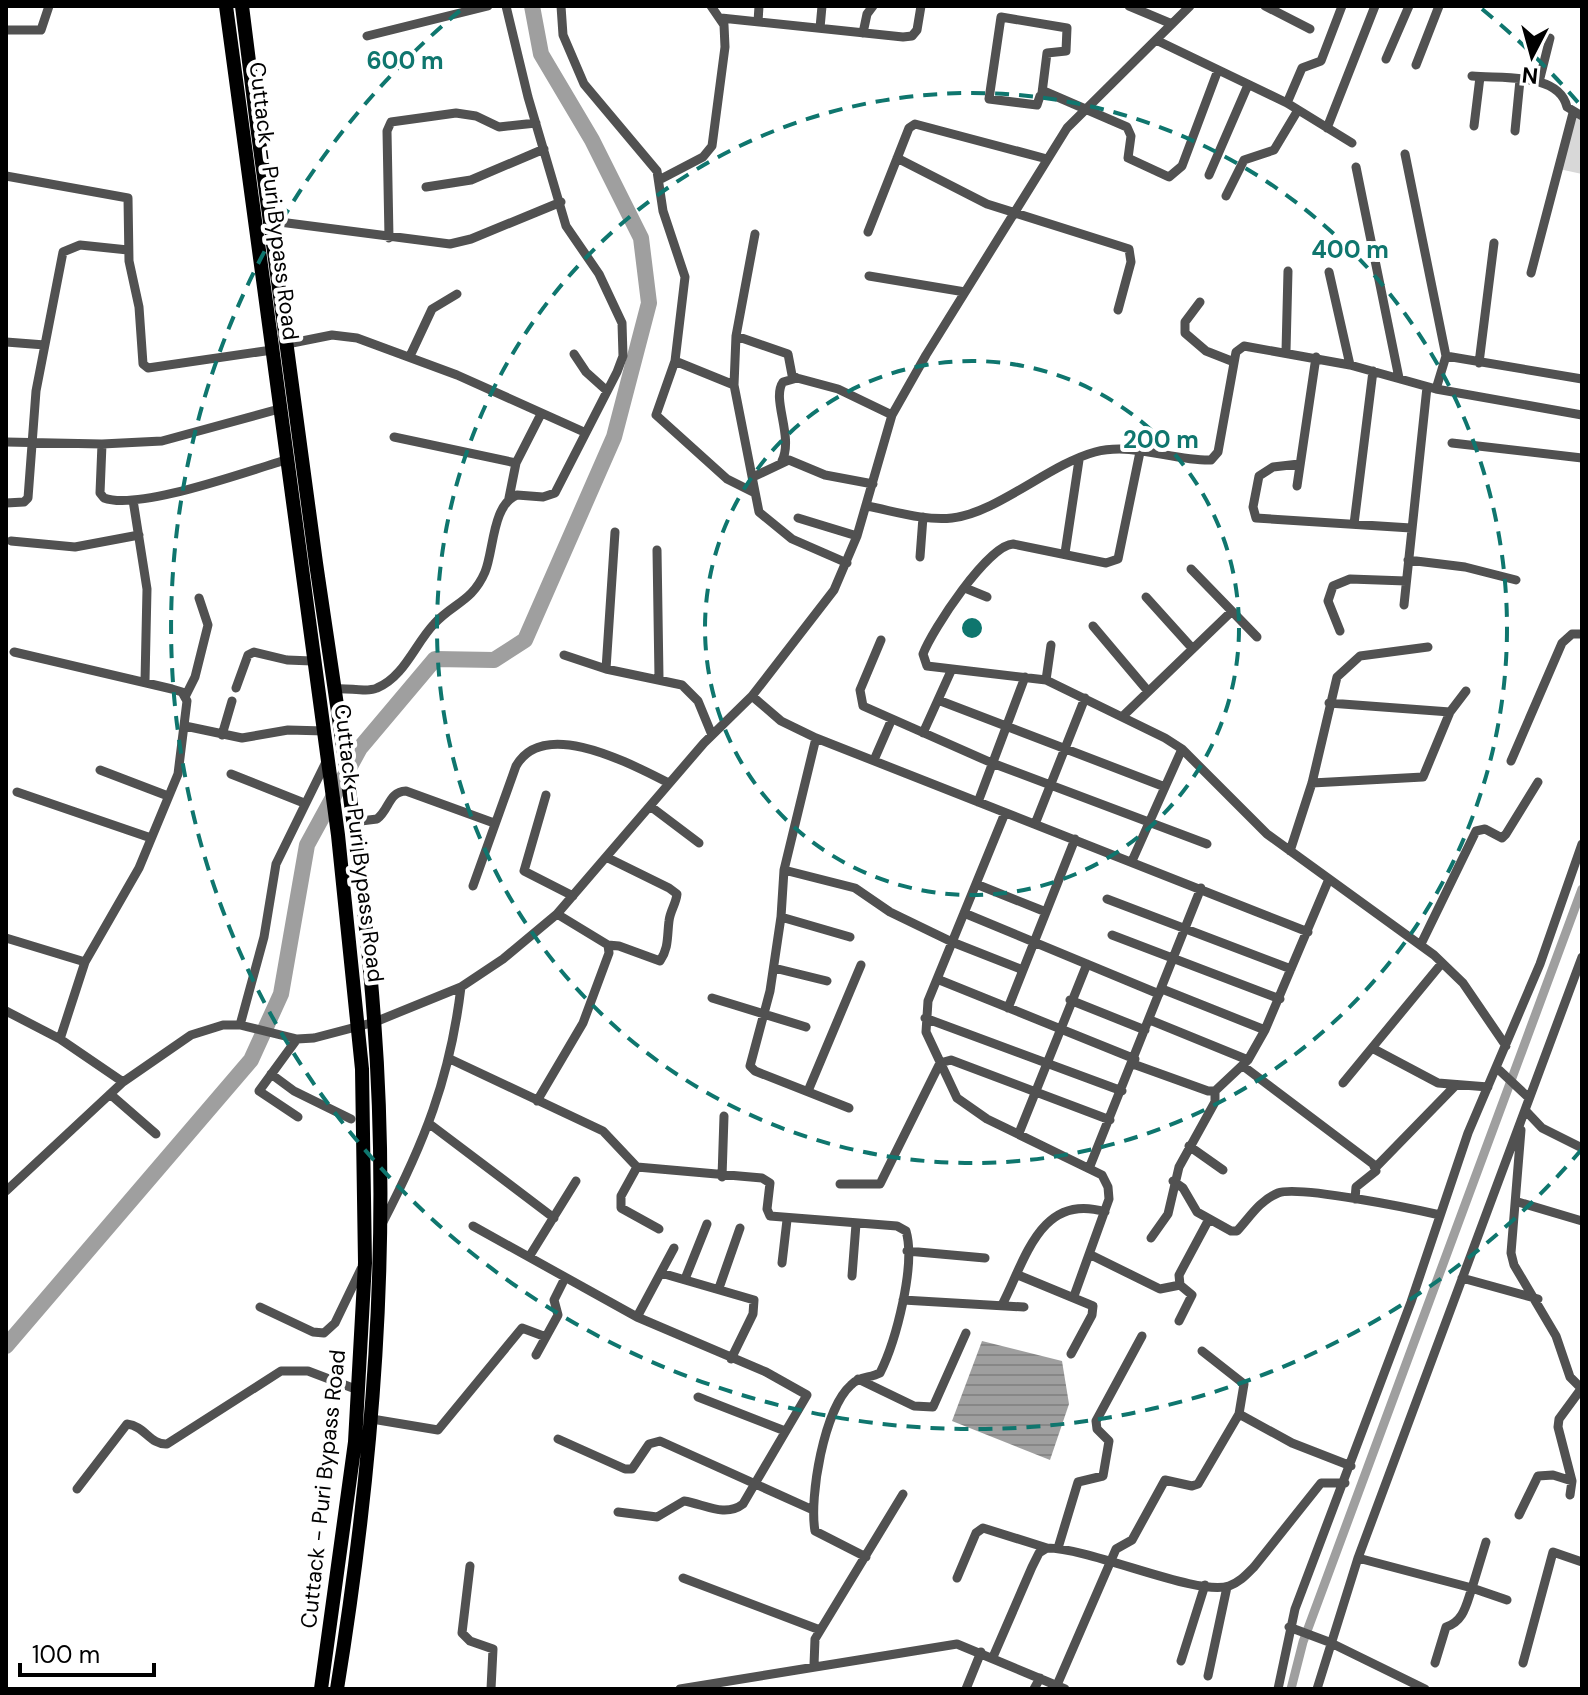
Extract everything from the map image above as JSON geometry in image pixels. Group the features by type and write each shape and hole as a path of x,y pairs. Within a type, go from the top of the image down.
{"highway":[{"name":"Cuttack - Puri Bypass Road","path":"226,6 312,661 325,731 358,1027 365,1263 358,1390 345,1534 321,1689"},
{"name":"Cuttack - Puri Bypass Road","path":"242,6 353,822 375,1022 381,1227 372,1419 337,1689"}],"street":[{"path":"6,30 41,30 49,6"},
{"path":"367,36 488,6"},
{"path":"506,6 566,226 599,274 622,323 623,356 584,432 564,481 555,493 509,498"},
{"path":"561,6 563,35 584,84 652,160 659,180 663,211 685,277 675,361 658,403 659,420 727,479 755,493"},
{"path":"659,180 703,157 712,146 725,47 721,18 711,6"},
{"path":"758,22 759,6"},
{"path":"820,28 822,6"},
{"path":"863,33 867,14 873,6"},
{"path":"721,18 912,36 917,30 921,6"},
{"path":"1129,6 1172,24"},
{"path":"8,1185 123,1082 191,1035 223,1025 244,1025 292,1038 325,1037 375,1022 461,987 503,959 557,914 714,732 750,698 834,590 867,506 892,415 965,292 1047,159 1086,107 1190,6"},
{"path":"1265,6 1310,29"},
{"path":"1287,103 1302,68 1321,61 1342,6"},
{"path":"1327,128 1375,6"},
{"path":"1386,59 1409,6"},
{"path":"1416,65 1439,6"},
{"path":"1001,17 1067,28 1066,51 1047,53 1042,93 1037,105 989,99 1001,17"},
{"path":"1539,82 1550,38"},
{"path":"1156,40 1287,103 1352,143"},
{"path":"1042,93 1086,107 1127,127 1131,136 1128,158 1169,177 1182,166 1218,70"},
{"path":"1474,126 1476,76 1539,82 1561,91 1578,114 1531,273"},
{"path":"1515,131 1520,80"},
{"path":"1209,175 1248,85"},
{"path":"1226,196 1244,160 1274,150 1298,110"},
{"path":"389,238 387,131 391,122 456,113 476,116 499,127 536,123"},
{"path":"868,232 909,128 922,124 1047,159"},
{"path":"426,187 460,184 544,149"},
{"path":"1404,605 1411,528 1431,388 1446,356 1405,154"},
{"path":"897,158 962,193 1129,249 1131,262 1118,310"},
{"path":"1356,167 1399,378"},
{"path":"6,176 128,198 128,250 139,307 143,364 148,368 272,350"},
{"path":"272,221 438,244 471,239 561,202"},
{"path":"755,234 736,336 734,385 759,512 773,527 847,563"},
{"path":"1479,363 1494,243"},
{"path":"6,503 24,502 28,498 31,443 63,252 80,245 128,250"},
{"path":"1286,351 1288,271"},
{"path":"1329,272 1350,365"},
{"path":"869,276 965,292"},
{"path":"410,356 432,309 457,294"},
{"path":"1200,302 1185,322 1185,333 1206,351 1234,362"},
{"path":"287,344 344,335 410,356 584,432"},
{"path":"736,336 788,354 792,375 797,378 838,389 892,415"},
{"path":"6,342 45,345"},
{"path":"867,506 923,517 963,516 1079,460 1110,450 1205,460 1215,458 1236,352 1244,346 1316,357 1431,388 1582,415"},
{"path":"574,354 580,365 606,390"},
{"path":"1446,356 1582,379"},
{"path":"1297,486 1316,357"},
{"path":"675,361 734,385"},
{"path":"1354,524 1373,371"},
{"path":"782,461 787,441 779,390 783,382 797,378"},
{"path":"6,442 102,444 162,441 279,409"},
{"path":"334,689 378,688 415,652 432,625 472,596 484,574 509,498 516,463 541,414"},
{"path":"394,437 516,463"},
{"path":"1452,443 1582,458"},
{"path":"102,444 100,493 108,500 133,500 286,460"},
{"path":"1140,452 1118,559 1106,563 1005,544 998,548 944,617 923,654 927,666 1046,680 1124,715 1182,749 1267,834 1421,944 1442,963 1463,983 1506,1046"},
{"path":"753,477 789,460 825,475 873,484"},
{"path":"1065,553 1079,460"},
{"path":"1299,464 1273,467 1259,476 1253,507 1256,518 1411,528"},
{"path":"133,500 149,631 145,681"},
{"path":"920,557 923,517"},
{"path":"798,518 857,536"},
{"path":"606,669 615,532"},
{"path":"11,541 75,547 139,535"},
{"path":"657,550 659,678"},
{"path":"1408,560 1465,567 1516,580"},
{"path":"1191,569 1257,637"},
{"path":"1340,631 1328,601 1333,586 1350,579 1406,581"},
{"path":"965,588 987,597"},
{"path":"1146,597 1192,648"},
{"path":"60,1039 85,962 139,868 178,774 186,695 192,687 207,631 199,598"},
{"path":"1124,715 1231,612"},
{"path":"1093,626 1147,690"},
{"path":"1511,761 1562,643 1572,634 1582,634"},
{"path":"881,640 860,699 863,706 891,721 992,763 1207,844"},
{"path":"1046,680 1051,645"},
{"path":"1290,851 1312,783 1337,677 1360,656 1428,647"},
{"path":"14,652 145,681 186,695"},
{"path":"236,688 248,655 254,652 287,660 312,661"},
{"path":"564,655 606,669 659,678 690,690 714,732"},
{"path":"923,733 951,671"},
{"path":"978,802 1025,677"},
{"path":"1312,783 1423,777 1450,712 1466,691"},
{"path":"750,698 781,721 816,738 1308,932"},
{"path":"1035,824 1085,698"},
{"path":"938,700 1165,787"},
{"path":"222,735 232,701"},
{"path":"1329,703 1450,712"},
{"path":"874,760 891,721"},
{"path":"185,726 250,738 288,730 325,731"},
{"path":"816,738 784,870 774,968 750,1066 755,1071 849,1108"},
{"path":"473,886 516,766 523,754 533,747 555,745 602,751 669,783"},
{"path":"1132,861 1182,749"},
{"path":"244,1025 264,937 276,864 328,757"},
{"path":"100,770 168,796"},
{"path":"231,774 304,803"},
{"path":"1421,944 1476,831 1485,829 1502,838 1538,782"},
{"path":"353,822 377,819 391,797 397,792 406,791 494,823"},
{"path":"17,792 151,838"},
{"path":"546,795 524,871 573,896"},
{"path":"650,806 699,843"},
{"path":"1005,813 937,979 925,1018 926,1032 957,1098 971,1109 1090,1166 1102,1175 1108,1187 1105,1212 1074,1296"},
{"path":"1008,1008 1075,839"},
{"path":"1278,1689 1289,1627 1345,1483 1440,1215 1488,1087 1499,1070 1582,844"},
{"path":"557,914 608,945 660,961 667,948 669,920 677,894 608,858"},
{"path":"784,870 855,888 890,912 952,942 1023,970"},
{"path":"937,979 1201,1090 1215,1091 1246,1063 1265,1030 1329,879"},
{"path":"976,884 1046,912"},
{"path":"1090,1166 1201,888"},
{"path":"1107,899 1291,969"},
{"path":"964,913 1087,964 1265,1030"},
{"path":"781,917 850,937"},
{"path":"1112,935 1280,999"},
{"path":"6,938 85,962"},
{"path":"537,1101 583,1023 608,945"},
{"path":"1317,1689 1326,1641 1582,957"},
{"path":"1343,1083 1442,963"},
{"path":"1019,1133 1087,964"},
{"path":"808,1091 861,965"},
{"path":"774,968 827,981"},
{"path":"381,1227 431,1125 450,1059 461,987"},
{"path":"712,998 806,1027"},
{"path":"1070,1000 1145,1030"},
{"path":"6,1011 60,1039 123,1082"},
{"path":"925,1018 1122,1091"},
{"path":"1150,1020 1246,1063 1376,1167"},
{"path":"292,1038 259,1091 298,1117"},
{"path":"1372,1048 1407,1069 1454,1087 1488,1087"},
{"path":"450,1059 537,1101 570,1113 606,1134 637,1167 767,1180 768,1214 787,1220 902,1227 908,1235 899,1327 880,1373 858,1379 847,1389 830,1420 813,1510 815,1531 866,1557"},
{"path":"840,1184 874,1187 880,1184 940,1063 951,1060 1110,1120"},
{"path":"1499,1070 1529,1098"},
{"path":"271,1074 294,1091 351,1119"},
{"path":"1355,1199 1356,1187 1454,1087"},
{"path":"1151,1238 1168,1214 1173,1181 1215,1102 1215,1091"},
{"path":"110,1094 156,1134"},
{"path":"1523,1114 1549,1133 1582,1148"},
{"path":"1523,1114 1518,1202 1511,1253 1521,1277 1538,1299 1556,1336 1570,1377 1582,1389 1559,1419 1558,1427 1572,1481 1570,1495"},
{"path":"722,1177 724,1116"},
{"path":"431,1125 554,1218"},
{"path":"1189,1146 1223,1170"},
{"path":"637,1167 621,1196 621,1208 659,1229"},
{"path":"529,1257 576,1181"},
{"path":"1173,1181 1183,1188 1191,1207 1237,1231 1259,1205 1282,1191 1355,1199 1440,1215"},
{"path":"1518,1202 1582,1221"},
{"path":"1002,1305 1031,1244 1047,1222 1083,1206 1105,1212"},
{"path":"1179,1321 1192,1295 1180,1285 1179,1275 1209,1219"},
{"path":"782,1263 787,1220"},
{"path":"685,1279 707,1224"},
{"path":"852,1276 856,1224"},
{"path":"473,1226 637,1317 805,1391 806,1403 736,1510 725,1512 684,1501 657,1517 618,1512"},
{"path":"719,1288 740,1228"},
{"path":"637,1317 674,1248"},
{"path":"907,1251 985,1258"},
{"path":"1091,1255 1160,1289 1180,1285"},
{"path":"260,1307 313,1332 324,1333 335,1323 365,1263"},
{"path":"661,1273 749,1296 756,1305 731,1359"},
{"path":"1018,1275 1074,1296 1094,1310 1071,1354"},
{"path":"536,1355 558,1315 554,1300 565,1278"},
{"path":"1462,1278 1538,1299"},
{"path":"903,1300 1024,1307"},
{"path":"372,1419 433,1430 443,1427 519,1330 527,1327 544,1336"},
{"path":"858,1379 914,1406 928,1409 938,1401 966,1333"},
{"path":"993,1657 1039,1553 1052,1548 1078,1482 1103,1476 1109,1441 1097,1429 1096,1421 1142,1336"},
{"path":"680,1689 957,1644 1061,1687 1109,1560 1116,1549 1132,1540 1165,1480 1192,1486 1198,1484 1239,1414 1244,1384 1202,1351"},
{"path":"77,1489 127,1424 138,1427 154,1442 167,1444 281,1371 308,1371 358,1390"},
{"path":"698,1397 785,1431"},
{"path":"1239,1414 1292,1443 1351,1466"},
{"path":"558,1439 625,1469 632,1469 649,1444 660,1441 813,1510"},
{"path":"1519,1515 1538,1476 1553,1475 1572,1481"},
{"path":"957,1578 976,1533 983,1528 1205,1585 1227,1587 1248,1573 1321,1483 1345,1483"},
{"path":"814,1665 813,1645 820,1630 903,1494"},
{"path":"1435,1663 1446,1627 1455,1624 1463,1614 1486,1542"},
{"path":"1523,1663 1553,1552 1582,1562"},
{"path":"1358,1558 1507,1600"},
{"path":"470,1566 462,1633 470,1641 493,1649 491,1689"},
{"path":"683,1578 820,1630"},
{"path":"1181,1661 1205,1585"},
{"path":"1208,1676 1227,1587"},
{"path":"1289,1627 1326,1641 1425,1689"},
{"path":"966,1689 981,1652"},
{"path":"1034,1689 1040,1678"}],"shaded area":[{"path":"1573,114 1582,117 1582,174 1559,169"},
{"path":"982,1341 1062,1361 1069,1404 1050,1460 952,1421"}],"waterway":[{"path":"6,1346 251,1060 281,994 307,845 360,748 435,659 494,660 525,640 614,437 649,303 641,238 592,140 541,54 532,6"},
{"path":"1291,1689 1303,1642 1582,889"}]}
